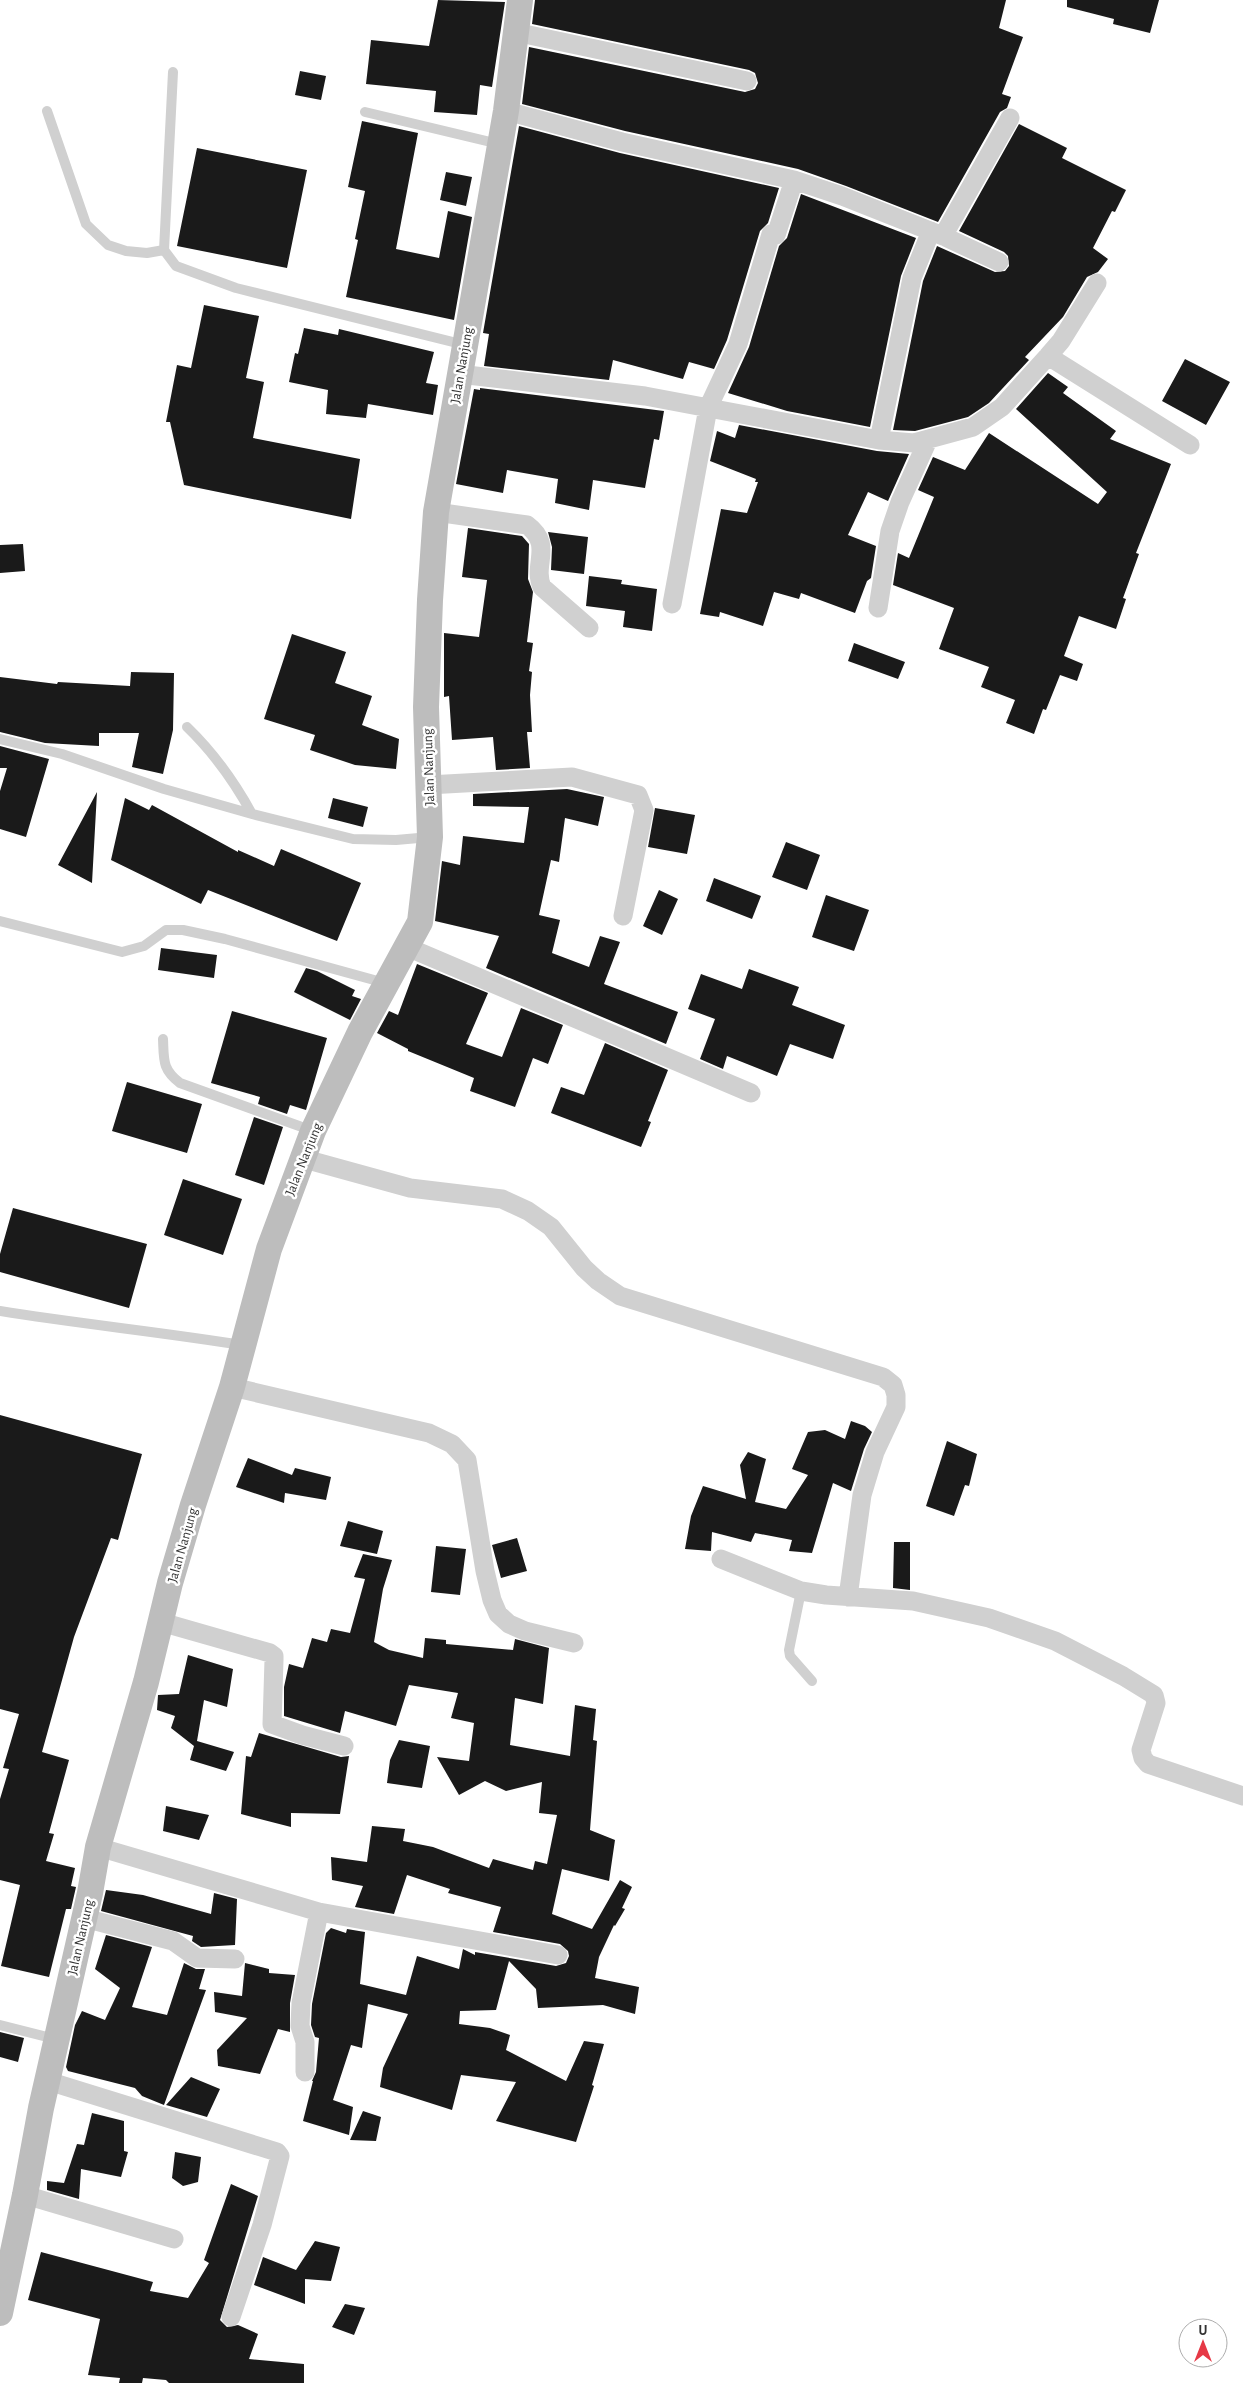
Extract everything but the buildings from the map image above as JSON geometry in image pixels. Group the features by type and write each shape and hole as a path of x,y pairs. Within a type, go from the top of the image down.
{"main road":[{"name":"Jalan Nanjung","path":"0,2313 55,2039 84,1918 98,1847 124,1763 193,1505 232,1387 269,1249 312,1131 360,1032 420,922 430,837 426,707 436,512 506,111 520,0"}],"street":[{"path":"515,32 747,81"},
{"path":"506,111 622,142 794,180 842,196 937,234 999,262"},
{"path":"879,440 912,278 937,234 1010,118"},
{"path":"672,604 708,408 738,344 771,234 776,235 794,180"},
{"path":"459,374 645,396 879,440 914,443 972,427 1002,407 1061,341 1097,283"},
{"path":"1048,356 1190,445"},
{"path":"878,608 890,531 900,502 928,440"},
{"path":"436,512 527,525 534,531 542,549 540,579 542,587 589,628"},
{"path":"428,785 572,777 638,795 644,810 623,916"},
{"path":"407,947 751,1093"},
{"path":"302,1158 410,1188 502,1199 528,1211 551,1227 584,1268 598,1281 620,1296 883,1377 893,1385 896,1395 896,1406 875,1452 862,1494 848,1597"},
{"path":"232,1387 429,1432 452,1444 467,1460 485,1572 492,1600 498,1614 509,1624 525,1631 574,1643"},
{"path":"720,1559 801,1591 848,1597 913,1601 989,1618 1055,1641 1123,1676 1154,1696 1156,1703 1141,1750 1143,1758 1148,1764 1243,1796"},
{"path":"161,1622 270,1653 274,1656 272,1724 302,1735 344,1746"},
{"path":"98,1847 319,1912 558,1954"},
{"path":"304,2072 305,2042 300,2026 301,2003 319,1912"},
{"path":"84,1918 173,1941 197,1958 234,1960"},
{"path":"48,2081 277,2152 280,2156 262,2226 232,2317"},
{"path":"25,2195 174,2239"}],"lane":[{"path":"173,72 164,250 176,266 236,288 465,345"},
{"path":"47,111 86,224 108,245 126,251 147,253 164,250"},
{"path":"364,112 500,144"},
{"path":"187,727 207,746 235,783 252,814"},
{"path":"0,739 62,754 164,789 252,814 353,839 396,840 430,837"},
{"path":"0,921 122,952 144,946 166,930 182,930 225,939 387,984"},
{"path":"163,1039 165,1065 169,1074 180,1083 312,1131"},
{"path":"0,1311 136,1330 165,1332 242,1345"},
{"path":"801,1591 789,1650 790,1656 812,1681"},
{"path":"0,2025 55,2039"}]}
